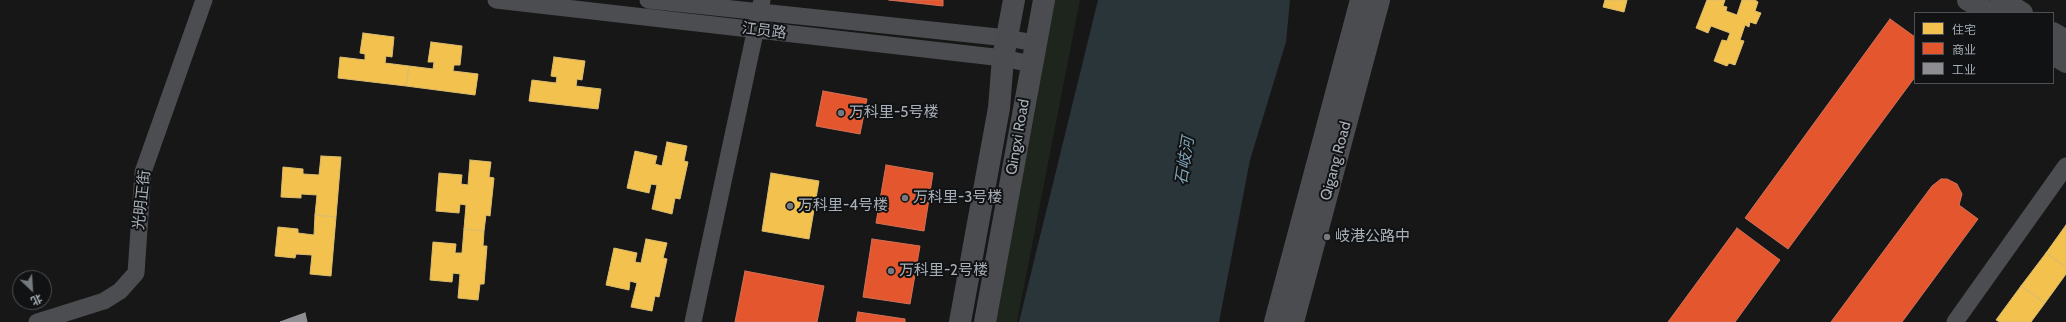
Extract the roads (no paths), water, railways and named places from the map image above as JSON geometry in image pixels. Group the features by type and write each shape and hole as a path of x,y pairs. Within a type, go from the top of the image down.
{"main road":[{"name":"Qingxi Road","path":"960,322 999,108 1005,48 1014,0"},
{"name":"Qingxi Road","path":"985,322 1031,64 1044,0"},
{"name":"Qigang Road","path":"1275,322 1361,0"},
{"name":"Qigang Road","path":"1293,322 1379,0"},
{"path":"1968,0 1987,12"},
{"path":"2001,0 2020,12"},
{"path":"2054,34 2066,41"},
{"path":"2054,55 2066,62"}],"street":[{"name":"光明正街","path":"37,322 104,301 120,291 136,273 143,172 204,0"},
{"name":"江员路","path":"496,0 756,30 1005,48 1035,43"},
{"name":"江员路","path":"648,0 761,6 1005,48 1031,64"},
{"path":"694,322 761,6"},
{"path":"1955,322 2066,166"}],"water":[{"name":"石岐河","path":"1098,0 1290,0 1286,42 1250,160 1219,322 1019,322"}],"place":[{"name":"万科里-5号楼","path":"841,113"},
{"name":"万科里-3号楼","path":"905,198"},
{"name":"万科里-4号楼","path":"790,206"},
{"name":"岐港公路中","path":"1327,237"},
{"name":"万科里-2号楼","path":"891,271"}]}
